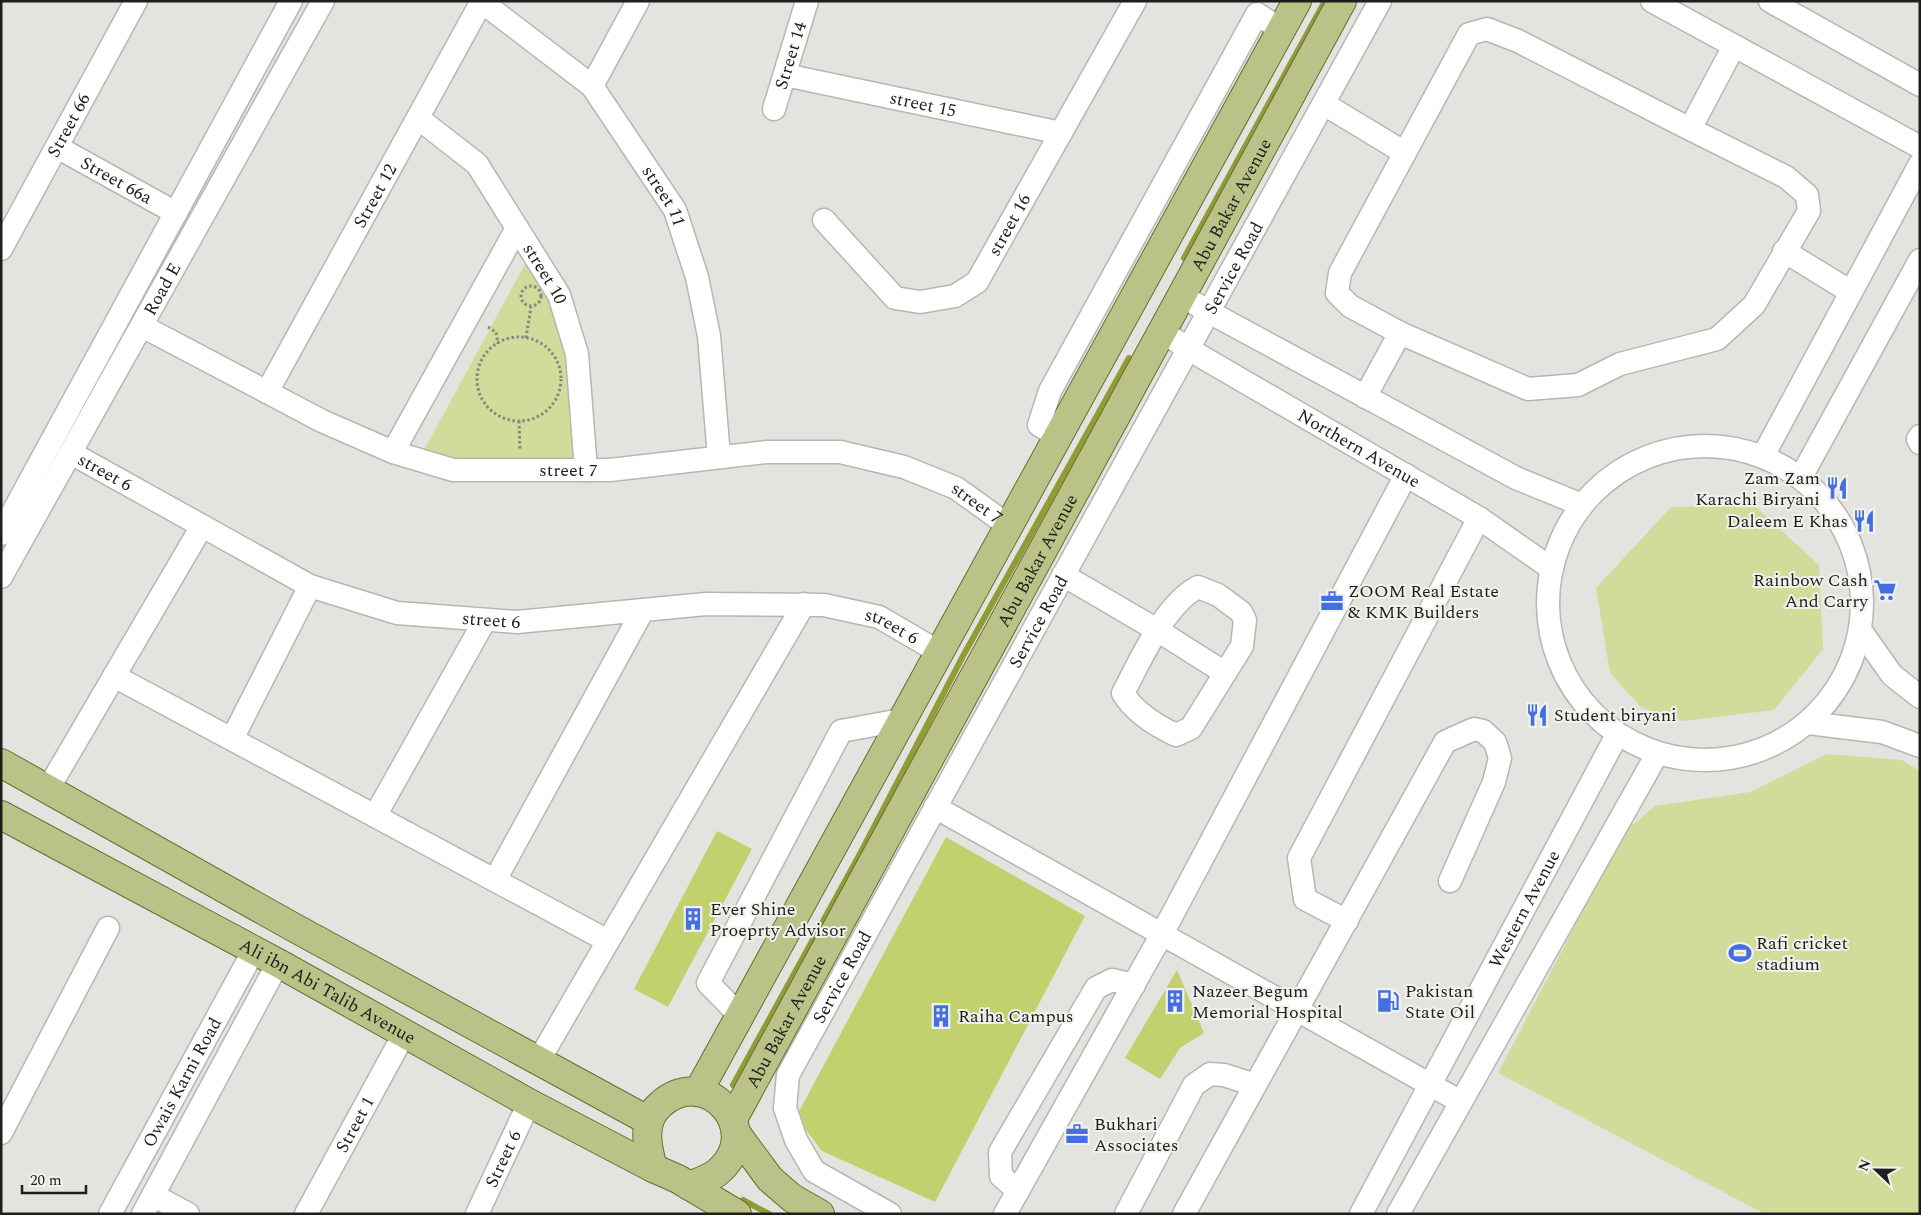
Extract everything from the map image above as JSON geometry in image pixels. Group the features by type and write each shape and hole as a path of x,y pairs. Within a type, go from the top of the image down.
{"main road":[{"path":"698,1092 1297,1"},
{"name":"Abu Bakar Avenue","path":"734,1126 1163,332 1181,295 1342,1"},
{"path":"1,763 293,927 649,1121"},
{"name":"Ali ibn Abi Talib Avenue","path":"1,815 278,963 529,1103 653,1168"},
{"path":"736,1214 689,1186 653,1168 646,1135 649,1121 656,1108 668,1098 682,1092 698,1092 712,1096 724,1106 734,1126 770,1179 792,1198 820,1214"},
{"path":"689,1186 719,1172 729,1161 735,1148 734,1126"}],"street":[{"name":"Street 66","path":"1,249 136,1"},
{"name":"Road E","path":"1,534 291,1"},
{"name":"Road E","path":"1,577 323,1"},
{"name":"street 11","path":"482,1 592,86 675,210 697,277 709,336 720,457"},
{"name":"Street 12","path":"267,392 482,1"},
{"path":"592,86 638,1"},
{"name":"Street 14","path":"774,109 807,1"},
{"name":"street 16","path":"824,220 894,298 920,302 955,296 977,282 1135,1"},
{"name":"Service Road","path":"890,1214 814,1171 796,1140 785,1108 788,1075 1063,575 1190,350 1380,1"},
{"path":"1652,1 1920,147"},
{"path":"1770,1 1920,85"},
{"path":"1058,436 1039,426 1050,391 1260,8 1282,30"},
{"path":"1487,29 1518,41 1690,129 1786,177 1807,195 1809,211 1754,305 1716,339 1620,364 1578,385 1528,389 1400,332 1350,306 1337,293 1340,274 1469,34 1487,29"},
{"path":"1690,129 1734,46"},
{"name":"street 15","path":"784,75 1061,133"},
{"path":"1324,104 1405,153"},
{"name":"street 10","path":"418,118 477,164 559,296 577,354 586,470"},
{"name":"Street 66a","path":"57,148 176,212"},
{"path":"1763,456 1920,164"},
{"path":"393,452 517,228"},
{"path":"1784,251 1852,292"},
{"path":"1801,477 1918,269"},
{"path":"1181,295 1516,478 1582,505"},
{"name":"street 7","path":"142,326 322,422 393,452 453,470 610,470 766,452 840,452 904,467 956,488 1009,526"},
{"name":"Northern Avenue","path":"1163,332 1190,350 1479,518 1552,569"},
{"path":"1365,397 1400,332"},
{"path":"1920,436 1918,439 1920,444"},
{"path":"1715,445 1739,453 1763,456 1801,477 1832,508 1852,546 1863,588 1861,631 1842,682 1808,724 1762,751 1709,762 1656,754 1617,735 1583,703 1559,662 1548,616 1552,569 1563,535 1582,505 1619,471 1665,451 1715,445"},
{"name":"street 6","path":"71,453 310,586 397,613 517,622 706,604 824,604 879,617 939,652"},
{"path":"1005,1214 1162,934 1406,475"},
{"path":"1347,921 1306,899 1299,858 1479,518"},
{"path":"48,789 202,526"},
{"path":"1063,575 1157,630 1225,673"},
{"path":"232,739 310,586"},
{"path":"1198,587 1218,595 1241,612 1245,620 1242,646 1225,673 1191,728 1176,735 1162,728 1127,700 1123,693 1157,630 1186,593 1198,587"},
{"path":"539,1060 804,604"},
{"path":"495,880 643,610"},
{"path":"375,816 485,620"},
{"path":"1861,631 1892,675 1920,697"},
{"path":"114,676 608,941"},
{"path":"739,1016 708,982 841,731 901,720"},
{"path":"1808,724 1882,732 1920,746"},
{"path":"1184,1214 1444,742 1474,729 1483,732 1495,742 1500,758 1494,782 1450,881"},
{"name":"Western Avenue","path":"1361,1214 1617,735"},
{"path":"1398,1214 1656,754"},
{"path":"936,807 1461,1102"},
{"path":"1,1133 108,928"},
{"name":"Owais Karni Road","path":"110,1214 254,950"},
{"name":"Owais Karni Road","path":"148,1204 278,963"},
{"path":"1018,1191 1002,1176 1000,1152 1096,988 1112,980 1134,985"},
{"name":"Street 1","path":"306,1214 404,1034"},
{"path":"1126,1214 1194,1085 1210,1074 1224,1074 1255,1085"},
{"name":"Street 6","path":"477,1214 529,1103"},
{"path":"148,1204 188,1214"}],"path":[{"path":"532,286 540,291 542,297 539,304 531,307 523,303 521,296 526,287 532,286"},
{"path":"526,338 531,307"},
{"path":"510,338 526,338 536,341 547,348 556,358 560,371 561,384 558,396 551,407 540,416 519,421 503,418 492,412 484,402 479,390 478,377 481,364 488,352 510,338"},
{"path":"519,421 520,470"}],"green space":[{"path":"525,264 555,306 565,342 578,462 472,464 422,454"},
{"path":"1754,505 1819,565 1823,649 1774,710 1684,721 1642,708 1610,673 1596,588 1671,507"},
{"name":"Rafi cricket stadium","path":"1827,754 1902,760 1920,771 1920,1214 1765,1214 1498,1073 1624,832 1655,806 1750,792"}],"building":[{"name":"Ever Shine Proeprty Advisor","path":"717,831 752,849 668,1007 634,989"},
{"name":"Raiha Campus","path":"946,837 1085,916 935,1202 822,1151 796,1117"},
{"name":"Nazeer Begum Memorial Hospital","path":"1177,970 1204,1033 1180,1048 1160,1079 1125,1058"}],"waterway":[{"path":"1184,258 1325,1"},
{"path":"733,1085 861,852 963,656 1129,358"},
{"path":"743,1200 769,1214"}],"place":[{"name":"Zam Zam Karachi Biryani","path":"1837,488"},
{"name":"Daleem E Khas","path":"1864,521"},
{"name":"Rainbow Cash And Carry","path":"1885,590"},
{"name":"ZOOM Real Estate & KMK Builders","path":"1332,601"},
{"name":"Student biryani","path":"1537,715"},
{"name":"Ever Shine Proeprty Advisor","path":"693,919"},
{"name":"Rafi cricket stadium","path":"1740,953"},
{"name":"Nazeer Begum Memorial Hospital","path":"1175,1001"},
{"name":"Pakistan State Oil","path":"1388,1001"},
{"name":"Raiha Campus","path":"941,1016"},
{"name":"Bukhari Associates","path":"1077,1134"}]}
